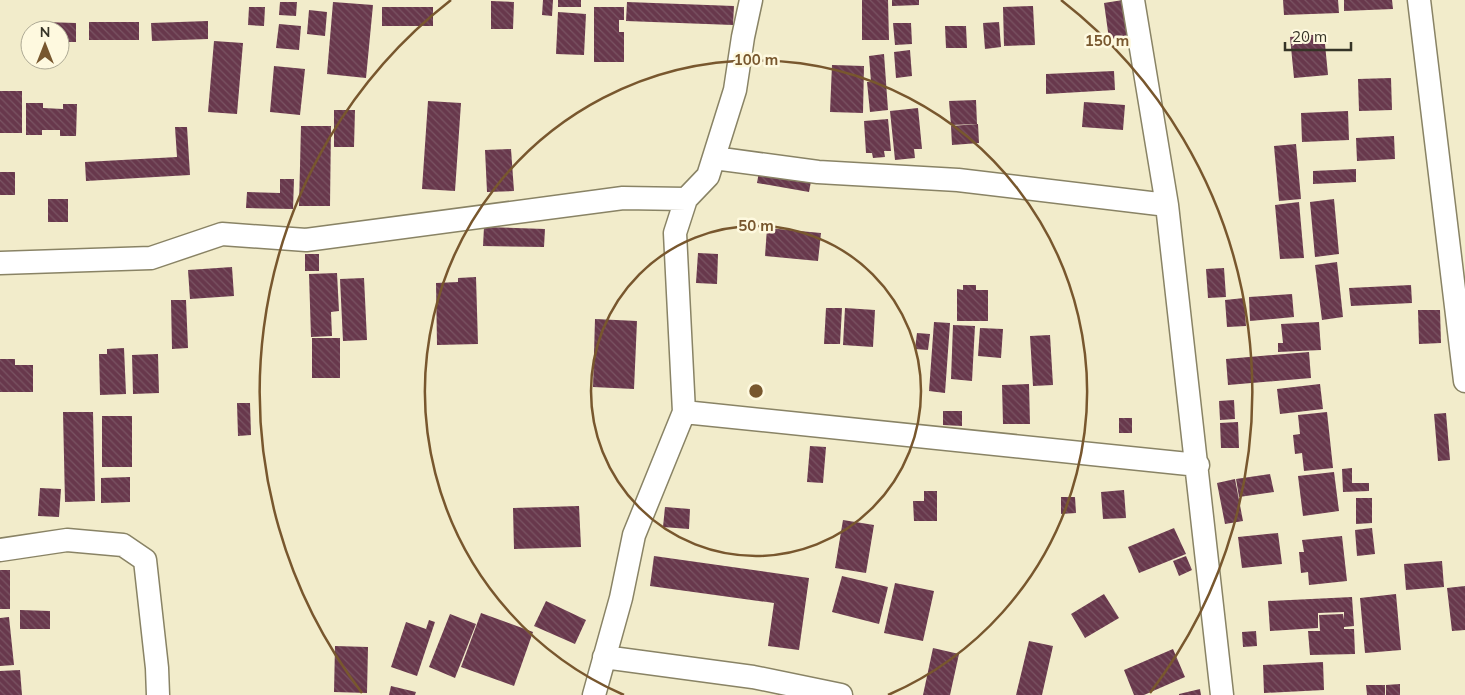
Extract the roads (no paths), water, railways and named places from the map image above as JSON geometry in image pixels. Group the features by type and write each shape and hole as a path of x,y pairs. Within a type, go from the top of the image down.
{"street":[{"path":"594,695 621,598 634,535 684,412 675,233 686,199 708,176 714,158 735,90 751,0"},
{"path":"1132,0 1167,205 1198,465 1222,695"},
{"path":"1418,0 1465,381"},
{"path":"714,158 818,172 958,180 1167,205"},
{"path":"0,263 151,258 222,234 306,240 623,198 686,199"},
{"path":"684,412 1198,465"},
{"path":"0,550 67,540 123,545 145,560 156,658 158,695"},
{"path":"604,657 753,677 841,695"}]}
